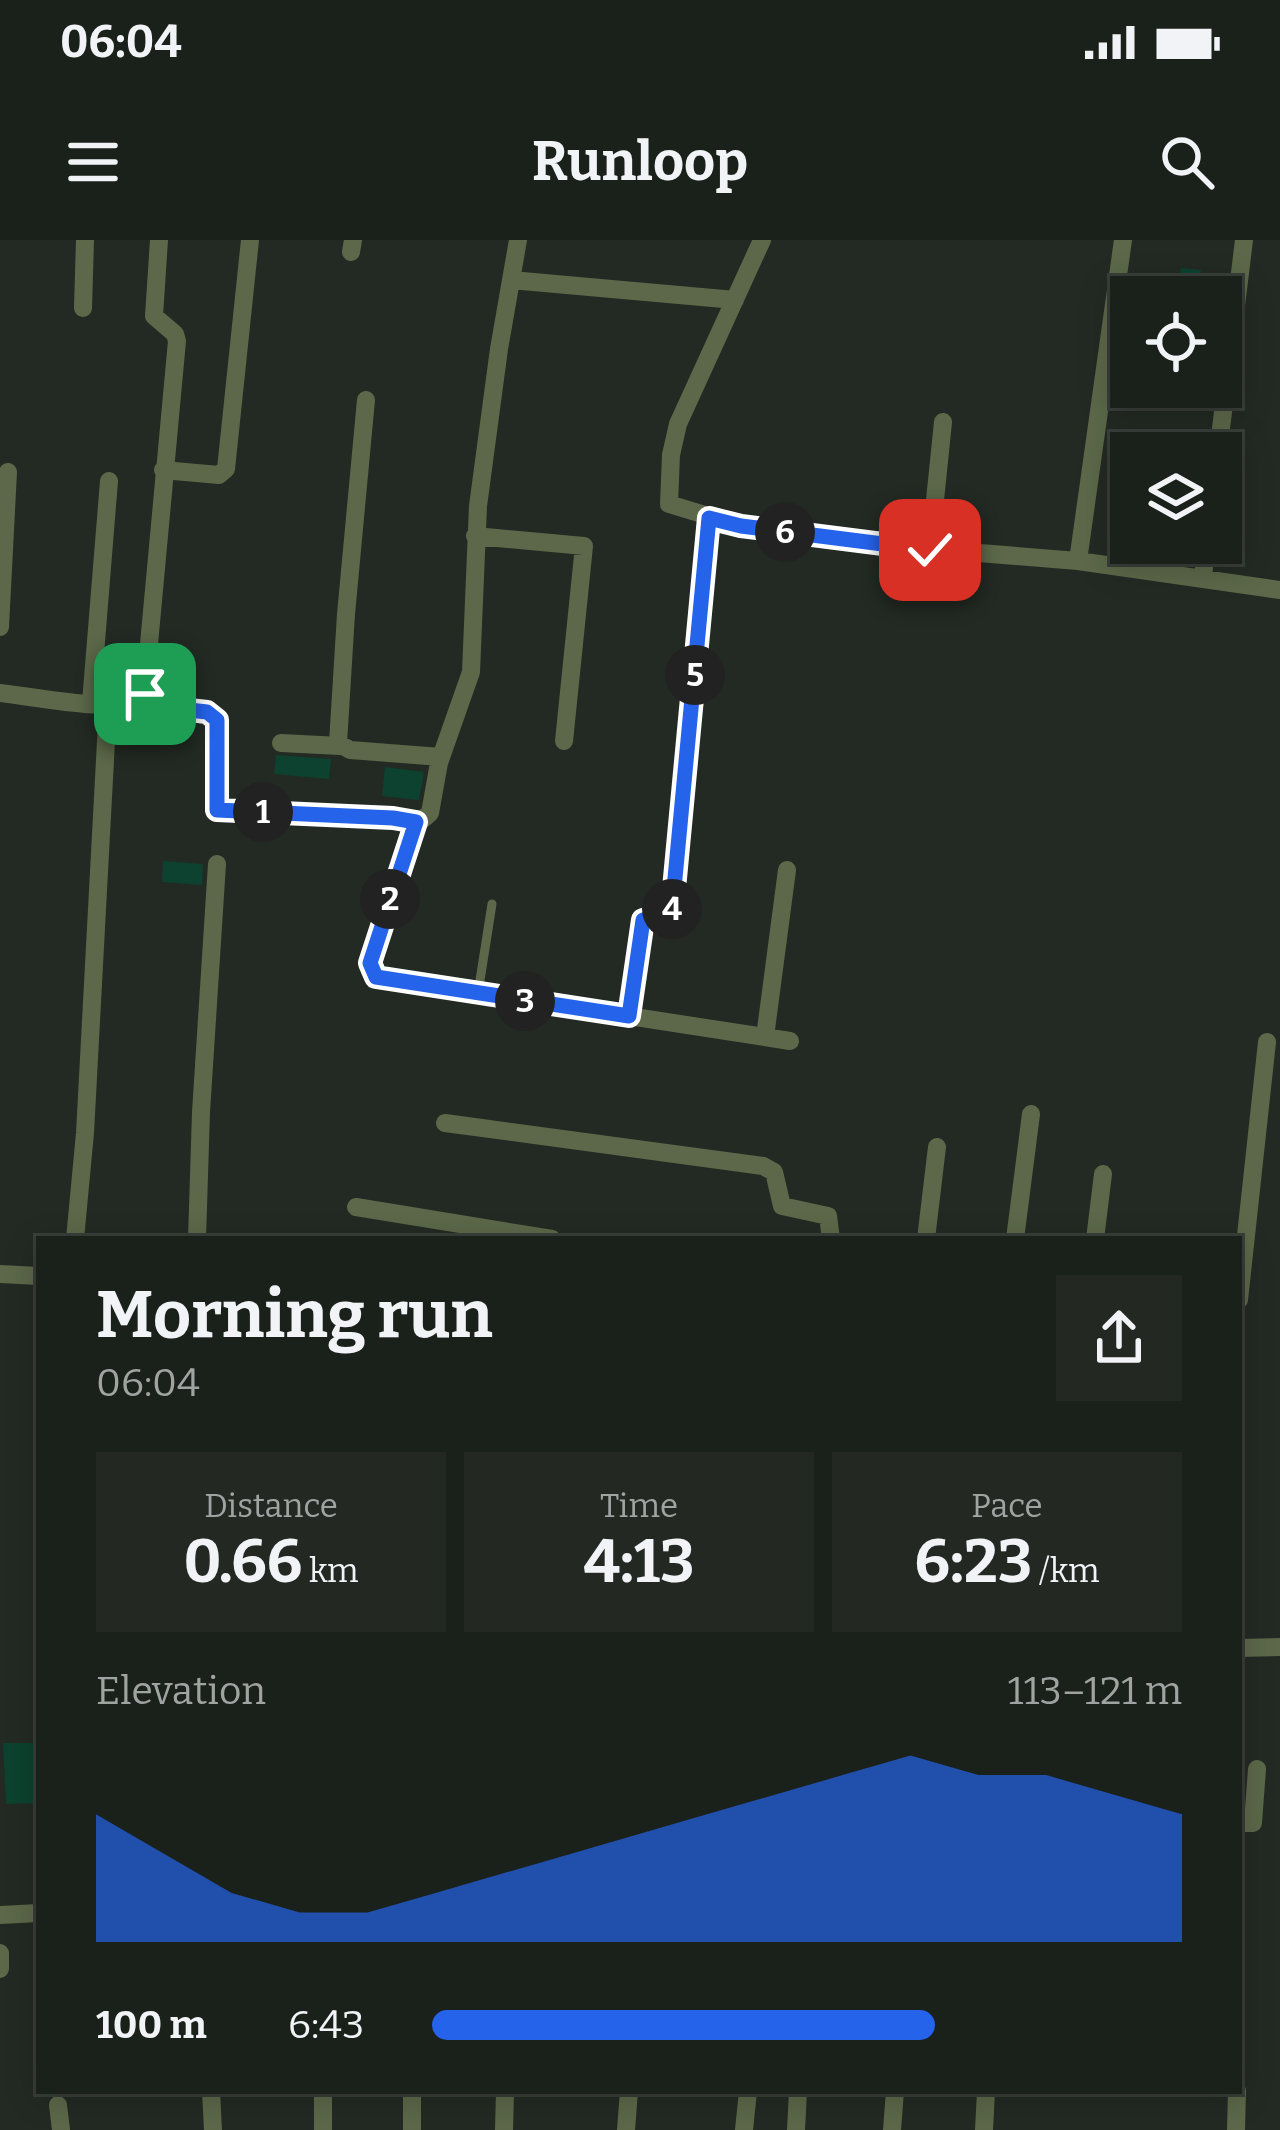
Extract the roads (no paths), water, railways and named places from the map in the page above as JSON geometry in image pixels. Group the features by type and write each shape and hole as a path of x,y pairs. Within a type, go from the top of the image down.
{"street":[{"path":"83,308 86,240"},
{"path":"136,704 145,694 176,337 154,316 159,240"},
{"path":"163,470 218,475 226,469 250,240"},
{"path":"518,240 476,536 473,657 441,757 430,812 416,822 370,971 376,977 790,1041"},
{"path":"762,240 684,408 671,455 669,505 741,526 930,550 1078,561 1280,590"},
{"path":"1078,561 1123,240"},
{"path":"1221,432 1244,240"},
{"path":"511,280 735,300"},
{"path":"340,746 346,614 366,400"},
{"path":"930,550 943,422"},
{"path":"0,627 8,472"},
{"path":"75,1236 85,1133 109,481"},
{"path":"629,1016 643,920 672,910 709,518"},
{"path":"476,536 584,546 564,741"},
{"path":"1203,576 1204,564"},
{"path":"0,693 215,716 217,810 416,822"},
{"path":"281,743 441,757"},
{"path":"197,1236 217,864"},
{"path":"765,1037 787,870"},
{"path":"1242,1272 1267,1042"},
{"path":"1016,1236 1031,1114"},
{"path":"445,1123 763,1166 775,1172 782,1206 828,1216 831,1236"},
{"path":"926,1236 938,1147"},
{"path":"1095,1236 1103,1174"},
{"path":"356,1207 432,1229 516,1236"},
{"path":"0,1274 36,1276"},
{"path":"1242,1648 1280,1646"},
{"path":"1242,1822 1253,1823 1257,1769"},
{"path":"0,1915 36,1913"},
{"path":"0,1953 0,1969"},
{"path":"211,2094 213,2130"},
{"path":"323,2094 323,2130"},
{"path":"412,2094 412,2130"},
{"path":"504,2130 505,2094"},
{"path":"626,2130 628,2094"},
{"path":"744,2130 748,2094"},
{"path":"796,2130 798,2094"},
{"path":"892,2130 895,2094"},
{"path":"984,2130 986,2094"},
{"path":"1236,2130 1237,2094"},
{"path":"58,2105 61,2130"}],"lane":[{"path":"478,994 492,904"}]}
